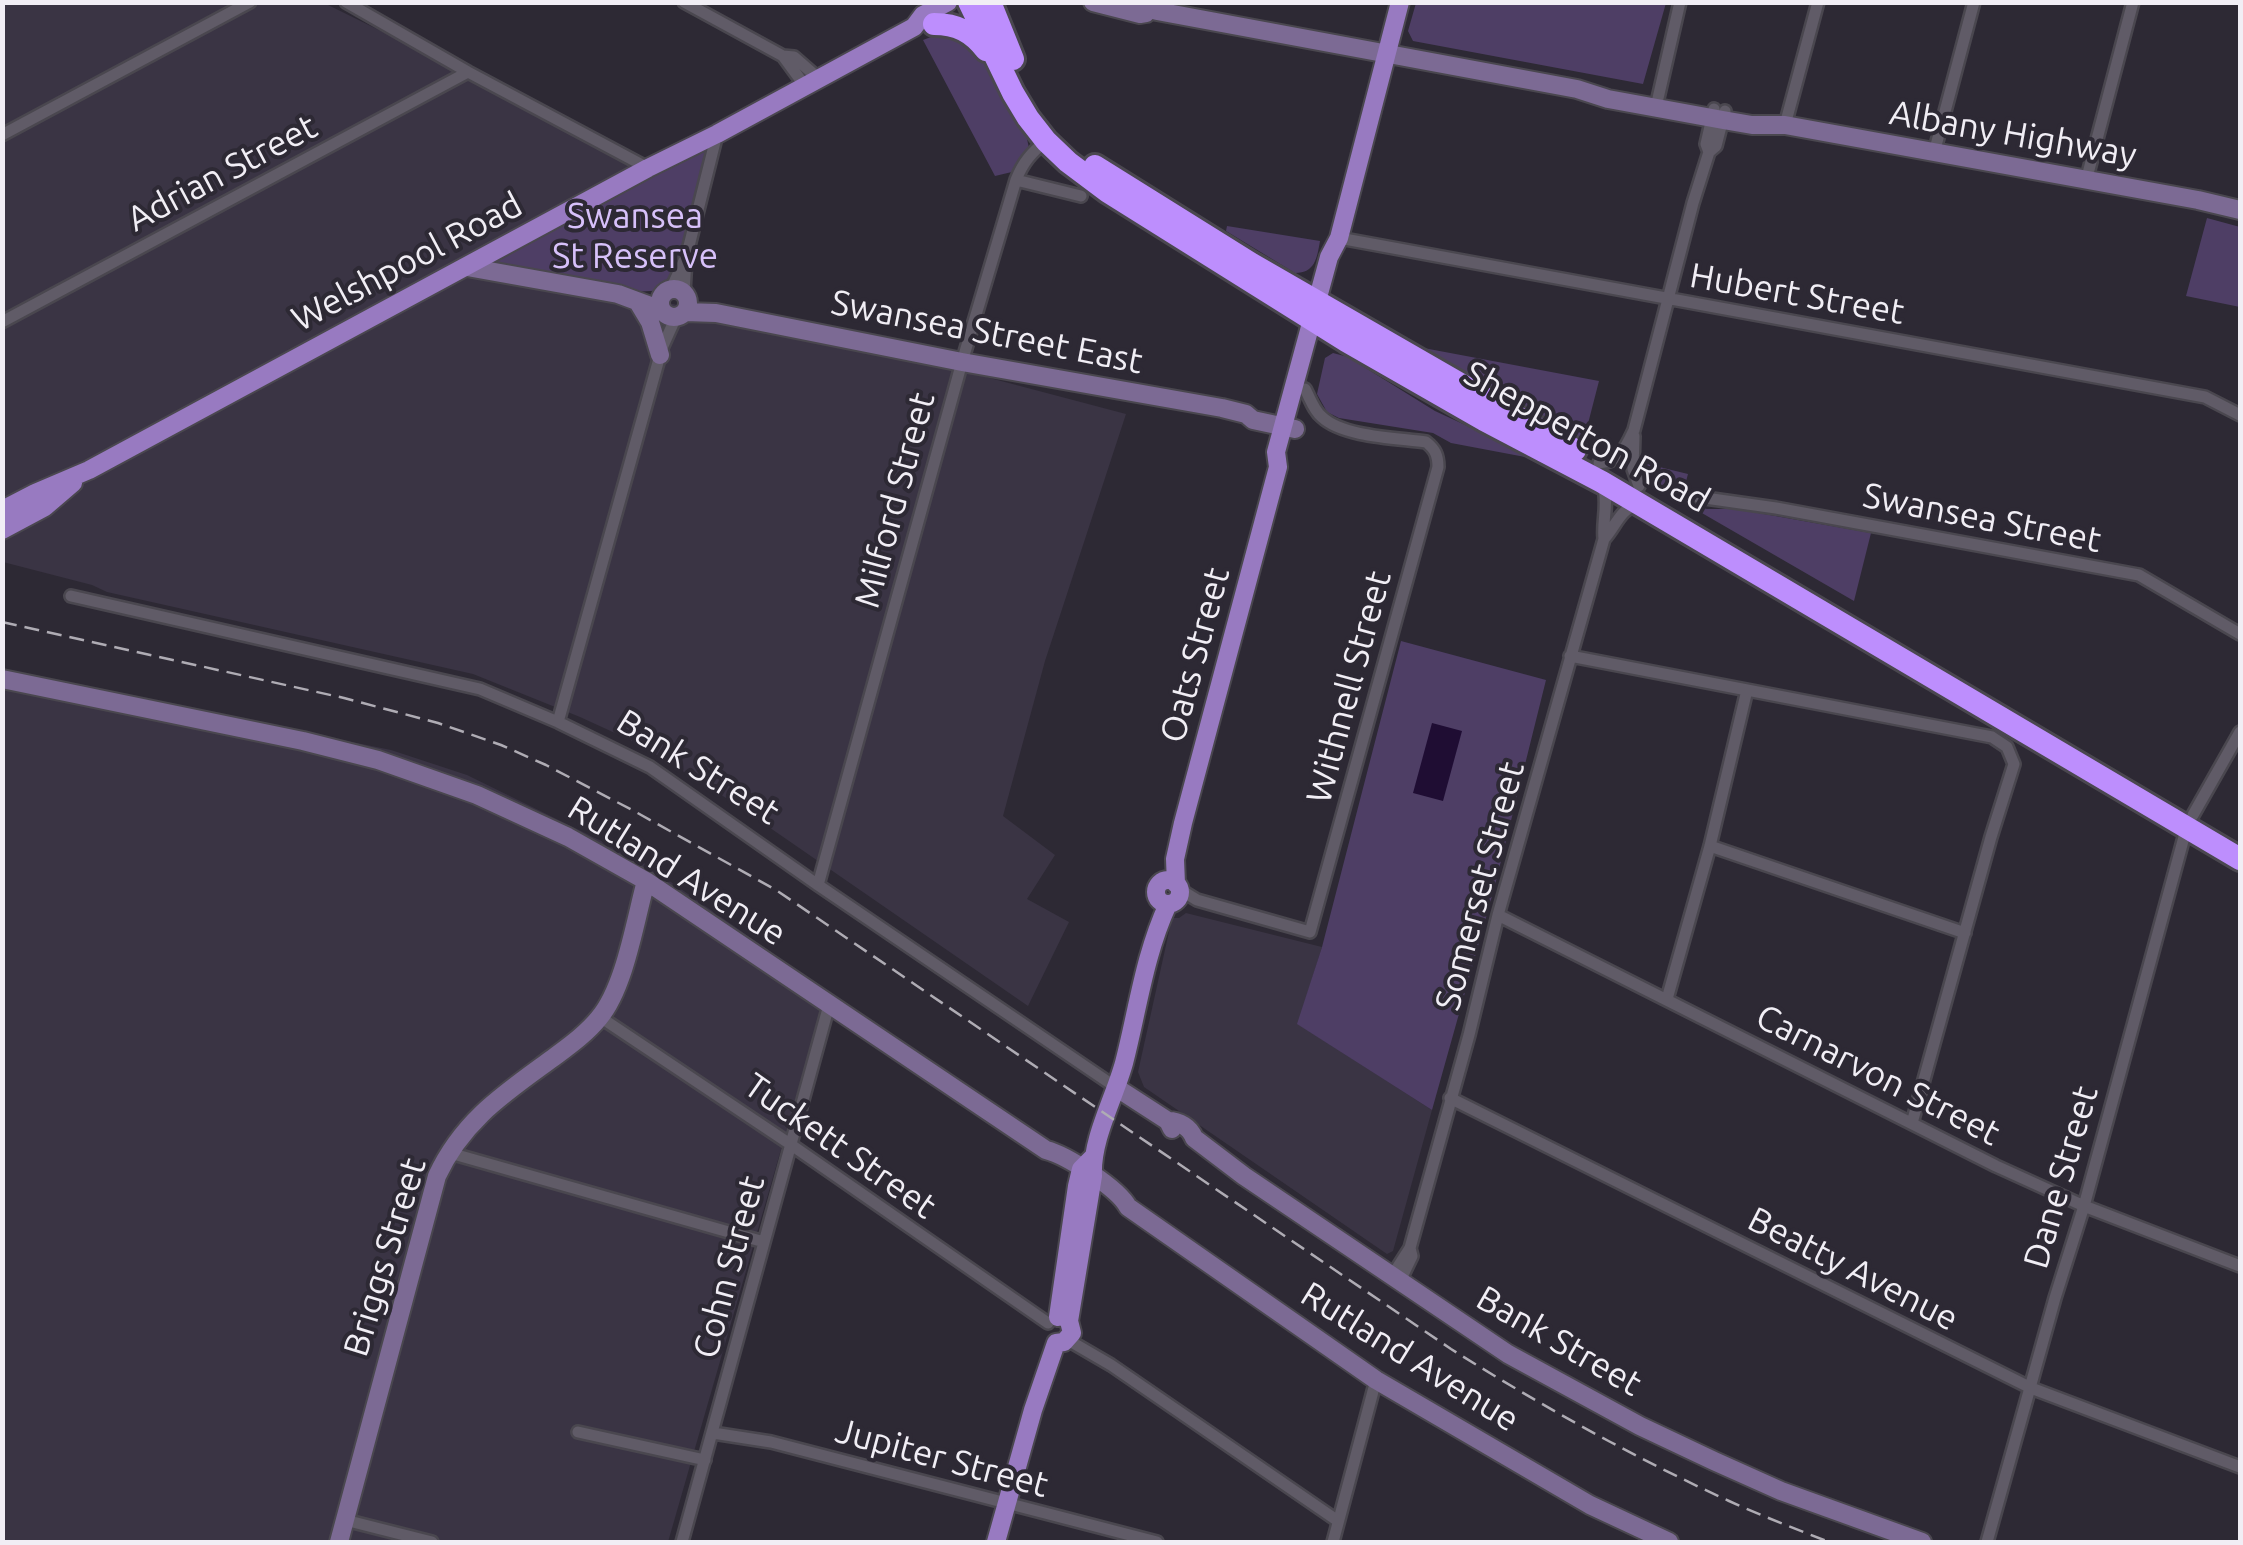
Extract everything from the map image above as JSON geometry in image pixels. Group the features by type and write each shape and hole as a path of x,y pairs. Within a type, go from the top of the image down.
{"highway":[{"name":"Shepperton Road","path":"979,4 1001,68 1022,108 1068,162 1108,192 1320,314 1484,420 1600,473 2190,820 2240,844"},
{"name":"Shepperton Road","path":"979,4 1034,106 1068,147 1252,264 1320,314"},
{"path":"924,25 954,26 970,32 1001,68"},
{"name":"Shepperton Road","path":"2190,820 2240,859"}],"main road":[{"name":"Welshpool Road","path":"924,25 923,15 948,2"},
{"name":"Oats Street","path":"1289,428 1305,389 1329,256 1339,238 1400,2"},
{"name":"Welshpool Road","path":"2,510 89,470 812,82 924,25 979,4"},
{"name":"Oats Street","path":"996,1542 1060,1329 1087,1174 1116,1088 1140,986 1170,893 1182,824 1278,467 1287,456 1289,405 1320,314"},
{"name":"Welshpool Road","path":"2,530 45,507 89,470"}],"street":[{"path":"2,135 250,2"},
{"path":"346,2 648,168"},
{"path":"684,2 783,56 812,82"},
{"name":"Albany Highway","path":"1093,2 1140,14 1158,7"},
{"name":"Albany Highway","path":"1136,2 1592,92 1608,99 1656,103 1718,114 1752,125 1779,124 2239,205"},
{"path":"1656,103 1680,2"},
{"path":"1779,124 1818,2"},
{"path":"1934,154 1974,2"},
{"path":"2086,181 2134,2"},
{"name":"Adrian Street","path":"2,322 468,72"},
{"path":"1600,473 1624,451 1634,430 1709,152 1716,146 1718,114"},
{"path":"558,722 717,134"},
{"name":"Milford Street","path":"818,885 1016,180 1022,164 1046,140"},
{"path":"1016,180 1081,196"},
{"name":"Hubert Street","path":"1339,238 2205,397 2240,414"},
{"name":"Swansea Street East","path":"467,267 674,303 962,362 1246,414 1289,405"},
{"name":"Swansea Street East","path":"618,294 638,302 674,303"},
{"path":"638,302 661,351"},
{"name":"Withnell Street","path":"1170,893 1310,932 1438,468 1438,456 1426,442 1348,431 1322,418 1305,389"},
{"name":"Swansea Street East","path":"1246,414 1253,420 1289,428"},
{"path":"1634,430 1633,469 1639,495"},
{"name":"Somerset Street","path":"1396,1278 1412,1256 1410,1248 1498,915 1604,539 1602,522 1607,499 1600,473"},
{"name":"Somerset Street","path":"1604,539 1639,495"},
{"name":"Swansea Street","path":"1698,498 1776,508 2139,576 2240,634"},
{"name":"Bank Street","path":"71,596 480,689 650,767 1168,1120 1186,1140 1194,1138 1508,1354 1640,1426 1781,1491 1922,1542"},
{"path":"1570,656 1992,737 2008,747 2014,764 1912,1123"},
{"name":"Rutland Avenue","path":"2,679 378,760 477,795 568,837 646,881 1046,1150 1050,1160 1087,1174 1119,1206 1128,1207 1376,1380 1590,1505 1669,1542"},
{"path":"1667,1000 1710,846 1747,690"},
{"name":"Dane Street","path":"1988,1542 2190,820 2240,732"},
{"path":"1710,846 1964,933"},
{"name":"Briggs Street","path":"339,1542 438,1176 472,1120 579,1038 612,1000 646,881"},
{"name":"Carnarvon Street","path":"1498,915 1996,1166 2084,1206 2240,1266"},
{"name":"Cohn Street","path":"682,1542 829,1006"},
{"name":"Tuckett Street","path":"600,1017 1338,1521"},
{"name":"Beatty Avenue","path":"1450,1098 2031,1388 2240,1466"},
{"path":"450,1152 764,1242"},
{"path":"1333,1542 1376,1380"},
{"path":"578,1432 705,1460"},
{"name":"Jupiter Street","path":"713,1433 772,1442 1157,1542"},
{"path":"345,1520 432,1542"}],"shaded area":[{"path":"2,3 324,3 647,162 458,267 673,304 952,368 1126,414 1045,661 1003,816 1055,855 1027,899 1069,922 1028,1006 734,803 639,744 580,717 473,674 107,592 3,562"},
{"path":"2,670 391,750 467,775 638,859 831,994 822,1007 668,1542 3,1542"},
{"path":"1432,723 1462,731 1443,801 1413,793"},
{"path":"1186,913 1322,947 1298,1024 1432,1110 1393,1251 1387,1254 1144,1087 1138,1072 1172,918"}],"green space":[{"path":"1416,2 1666,3 1643,84 1413,41 1408,31"},
{"path":"944,32 956,33 982,56 1027,139 1029,148 1016,171 995,176 923,40"},
{"name":"Swansea St Reserve","path":"715,135 684,259 668,290 615,293 467,267"},
{"path":"2207,218 2240,227 2240,307 2186,296"},
{"path":"1227,226 1320,241 1316,259 1307,270 1295,273 1226,231"},
{"path":"1413,346 1599,381 1583,443"},
{"path":"1333,353 1348,357 1435,411 1541,460 1451,443 1433,433 1339,418 1327,412 1317,394 1325,358"},
{"path":"1643,463 1688,474 1683,493 1688,504 1871,533 1854,601 1650,483 1642,471"},
{"path":"1401,641 1546,680 1494,889 1432,1110 1297,1024 1322,947"}],"railway":[{"path":"2,622 344,698 438,723 546,765 776,890 1485,1370 1658,1467 1741,1507 1829,1542"}]}
